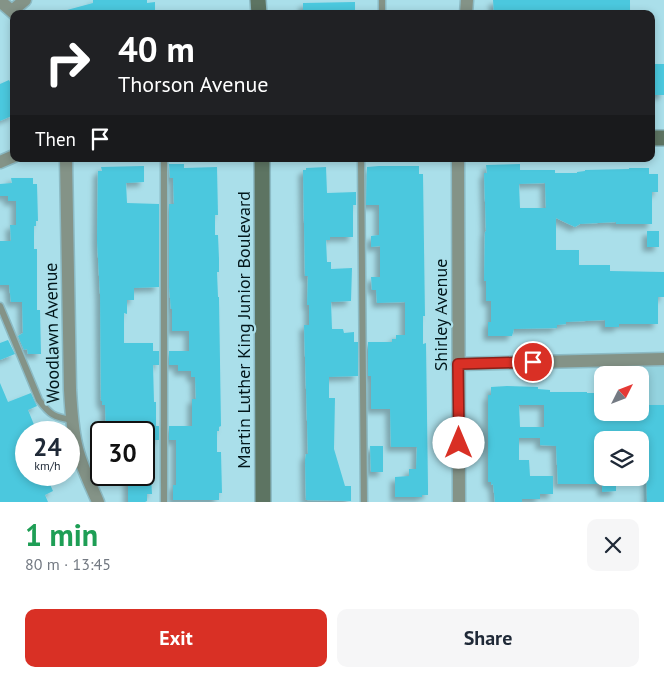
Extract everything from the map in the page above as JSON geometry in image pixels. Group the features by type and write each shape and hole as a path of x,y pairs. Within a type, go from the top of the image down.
{"main road":[{"name":"Martin Luther King Junior Boulevard","path":"262,162 263,502"}],"street":[{"path":"16,10 25,0"},
{"path":"0,1 10,10"},
{"name":"Woodlawn Avenue","path":"66,162 72,420 76,445 98,502"},
{"name":"Shirley Avenue","path":"458,162 459,502"},
{"path":"458,364 664,359"}],"lane":[{"path":"164,162 164,502"},
{"path":"360,162 364,502"},
{"path":"0,306 39,400 48,412 57,418 72,420"}],"shaded area":[{"path":"639,362 664,362 664,502 644,502 643,486 649,486 649,431 641,431 641,421 649,421 649,366 639,366"}],"building":[{"path":"93,0 147,0 147,3 155,2 155,10 67,10 93,3"},
{"path":"493,0 630,0 630,10 494,10"},
{"path":"355,2 355,10 303,10 303,3"},
{"path":"655,64 664,64 664,95 655,95"},
{"path":"9,80 10,82 10,117 0,121 0,84"},
{"path":"169,164 184,164 184,168 217,167 218,215 215,215 215,235 218,235 219,259 219,272 217,272 221,426 219,431 217,431 217,452 221,452 222,493 219,493 219,500 173,500 173,485 176,485 176,440 169,440 169,426 192,426 192,399 196,399 195,377 191,377 191,371 178,371 178,365 169,365 169,351 189,351 189,331 172,331 169,287 169,204 174,204 173,178 170,178"},
{"path":"520,164 520,170 555,170 555,173 649,168 649,174 658,174 658,192 652,192 652,224 616,224 616,222 580,224 575,227 556,218 556,250 579,250 579,265 610,265 610,271 664,272 664,297 658,297 658,324 619,324 619,327 605,327 605,320 566,322 566,324 557,325 557,328 514,329 512,336 488,336 488,322 491,322 491,301 486,301 486,281 484,281 486,231 484,173 487,173 486,165","holes":["545,183 546,208 520,208 519,184"]},
{"path":"144,166 144,182 126,183 127,203 159,204 159,287 134,288 134,300 127,300 127,314 124,313 124,343 153,343 153,351 159,351 159,365 153,365 154,402 156,402 156,426 159,426 159,440 155,440 155,421 106,421 105,405 102,405 101,401 100,294 97,240 98,171 102,171 101,167"},
{"path":"419,166 419,174 423,174 425,316 423,316 423,344 426,343 428,495 422,495 422,497 395,497 395,477 409,476 409,469 416,469 417,447 391,447 390,409 371,409 371,376 368,376 368,342 392,342 392,339 396,339 396,335 405,335 405,302 377,303 376,290 372,290 371,277 380,277 380,246 371,247 371,236 379,235 379,205 366,205 367,167"},
{"path":"326,167 327,193 356,192 356,205 353,205 353,237 330,237 330,240 326,240 327,262 331,262 331,269 352,268 351,301 331,302 332,329 343,329 344,333 354,332 354,342 358,342 358,376 329,377 329,398 335,398 334,449 345,486 351,486 351,501 306,500 305,460 306,454 308,454 304,325 309,325 309,305 307,305 308,276 305,276 303,170 306,170 306,168"},
{"path":"11,178 33,178 33,184 37,184 38,221 36,221 36,226 34,226 34,249 37,249 37,310 40,310 41,354 28,354 27,349 24,350 18,336 23,333 22,302 11,302 9,285 0,285 0,241 11,241 10,225 16,225 16,201 8,201 8,196 0,196 0,184 12,183"},
{"path":"647,231 659,231 659,247 647,247"},
{"path":"8,340 15,354 0,360 0,343"},
{"path":"0,383 8,402 31,393 37,406 28,410 32,421 15,421 15,486 51,486 53,491 45,495 48,502 0,502"},
{"path":"507,386 538,387 538,389 550,390 550,392 594,393 594,421 649,421 649,405 664,405 664,502 647,502 647,486 649,486 649,431 594,431 594,484 558,484 556,446 540,445 540,438 519,438 519,460 529,460 530,476 553,476 553,494 540,494 540,499 522,499 522,502 495,502 493,484 491,485 491,482 488,482 488,395 491,395 491,387","holes":["519,405 544,405 544,427 520,427"]},
{"path":"370,446 383,446 383,472 371,472"},
{"path":"128,486 152,486 152,494 147,494 147,501 128,502"},
{"path":"602,486 616,486 616,491 602,492"}],"route":[{"path":"459,443 458,364 533,362"}]}
